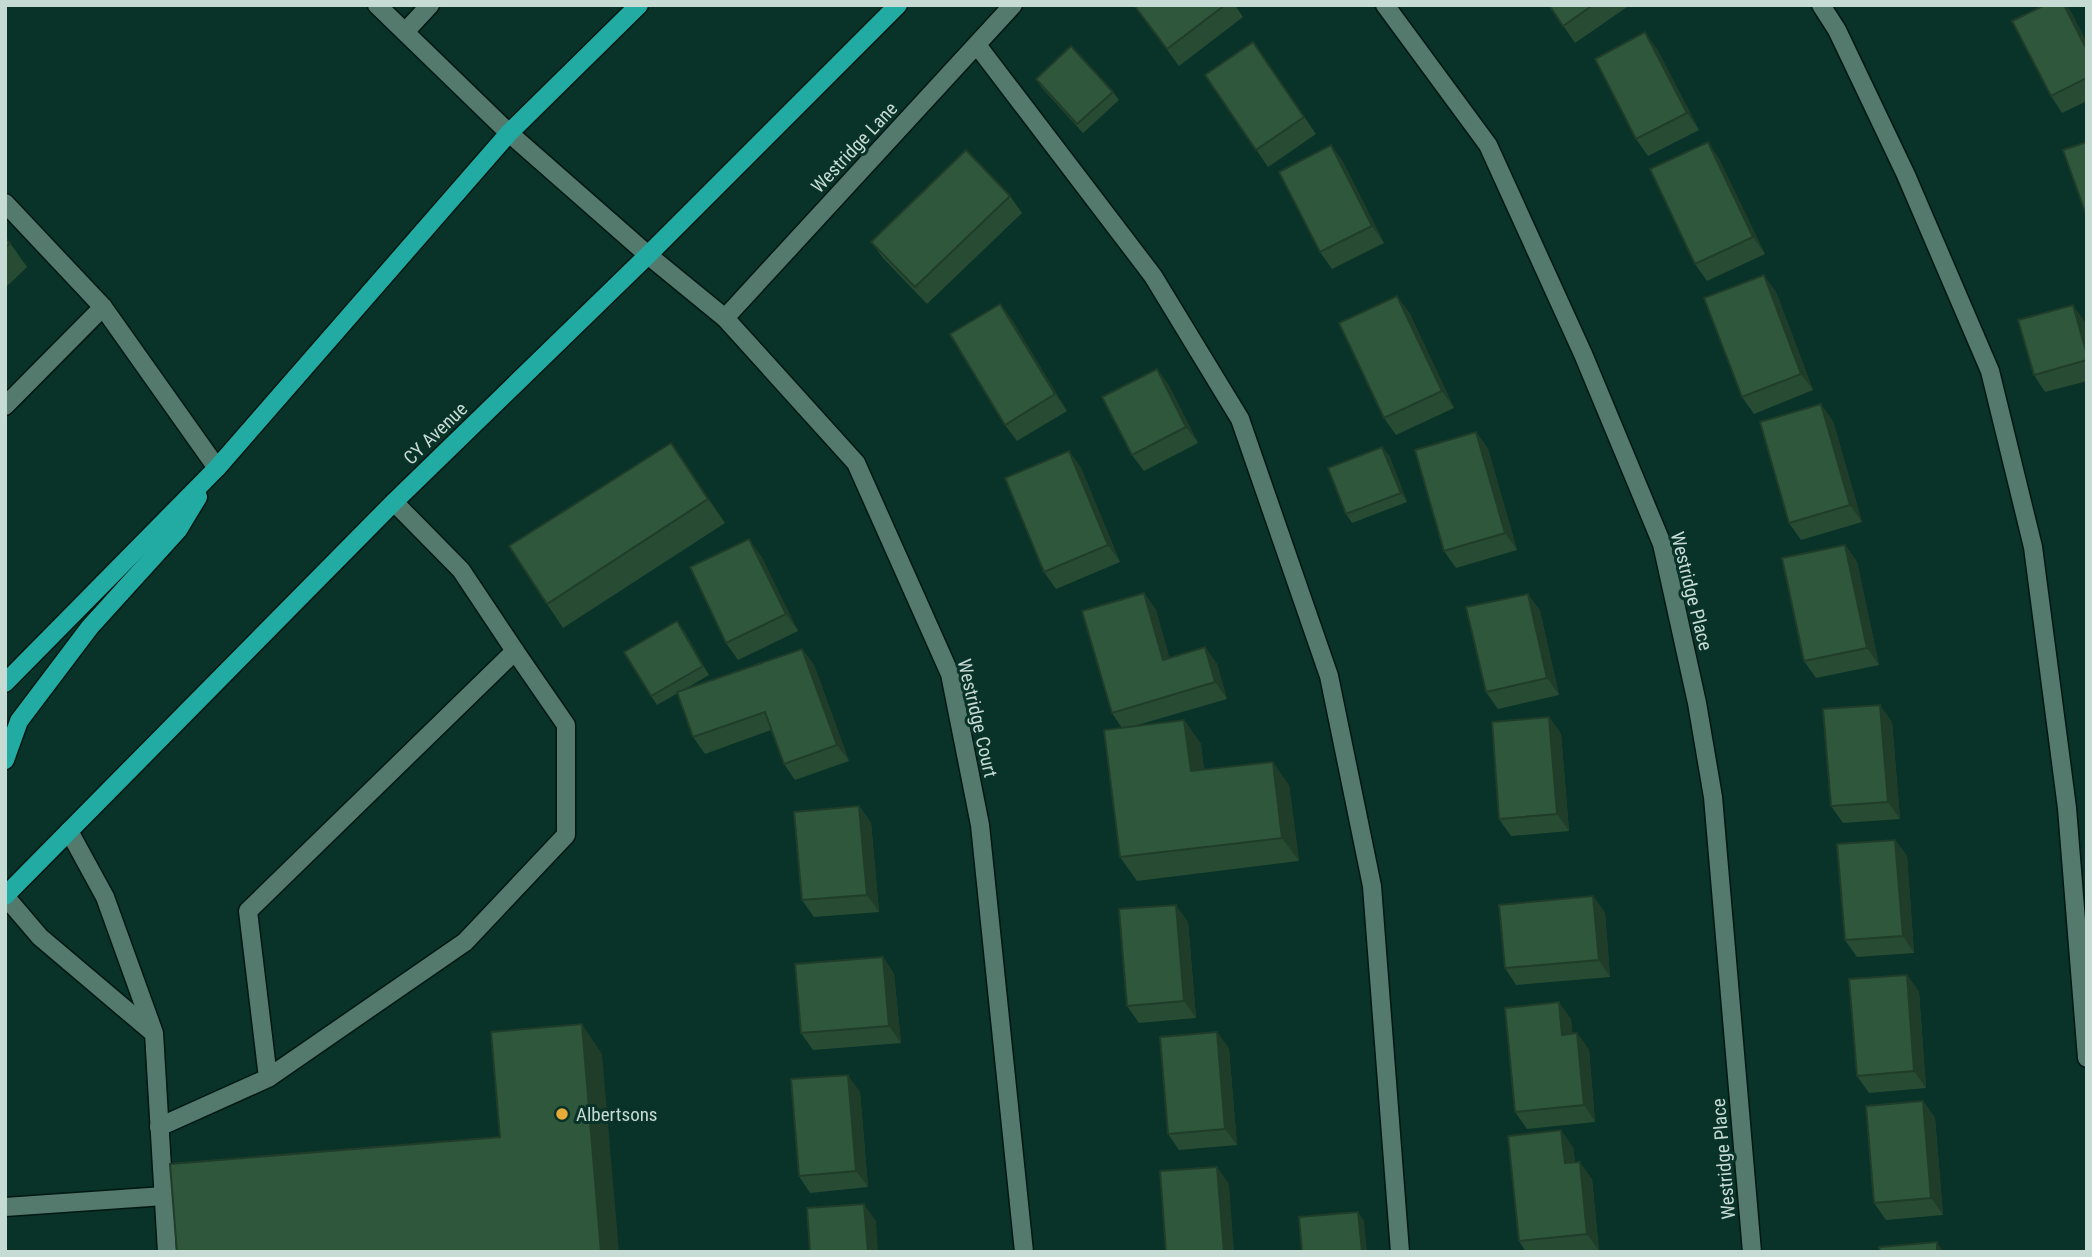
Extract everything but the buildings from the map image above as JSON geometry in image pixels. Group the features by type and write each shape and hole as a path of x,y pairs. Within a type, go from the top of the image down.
{"main road":[{"path":"5,683 217,468 509,133 639,5"},
{"name":"CY Avenue","path":"5,896 394,502 648,255 898,5"},
{"path":"5,760 19,721 90,627 177,530 217,468"}],"street":[{"name":"Westridge Court","path":"377,5 509,133 648,255 725,318 856,463 950,674 980,825 1024,1252"},
{"path":"405,32 430,5"},
{"name":"Westridge Lane","path":"725,318 1013,5"},
{"name":"Westridge Place","path":"1385,5 1488,145 1583,354 1662,544 1698,703 1713,797 1752,1252"},
{"path":"1821,5 1837,30 1906,175 1990,372 2033,547 2067,808 2087,1058"},
{"path":"977,45 1153,276 1240,419 1329,676 1372,886 1400,1252"},
{"path":"5,203 103,307 217,468"},
{"path":"5,405 103,307"},
{"path":"159,1127 268,1078 465,942 566,835 566,724 461,569 394,502"},
{"path":"268,1078 248,911 515,651"},
{"path":"69,831 104,897 154,1033 167,1252"},
{"path":"5,896 40,937 154,1033"},
{"path":"5,1207 164,1196"}],"place":[{"name":"Albertsons","path":"562,1114"}]}
